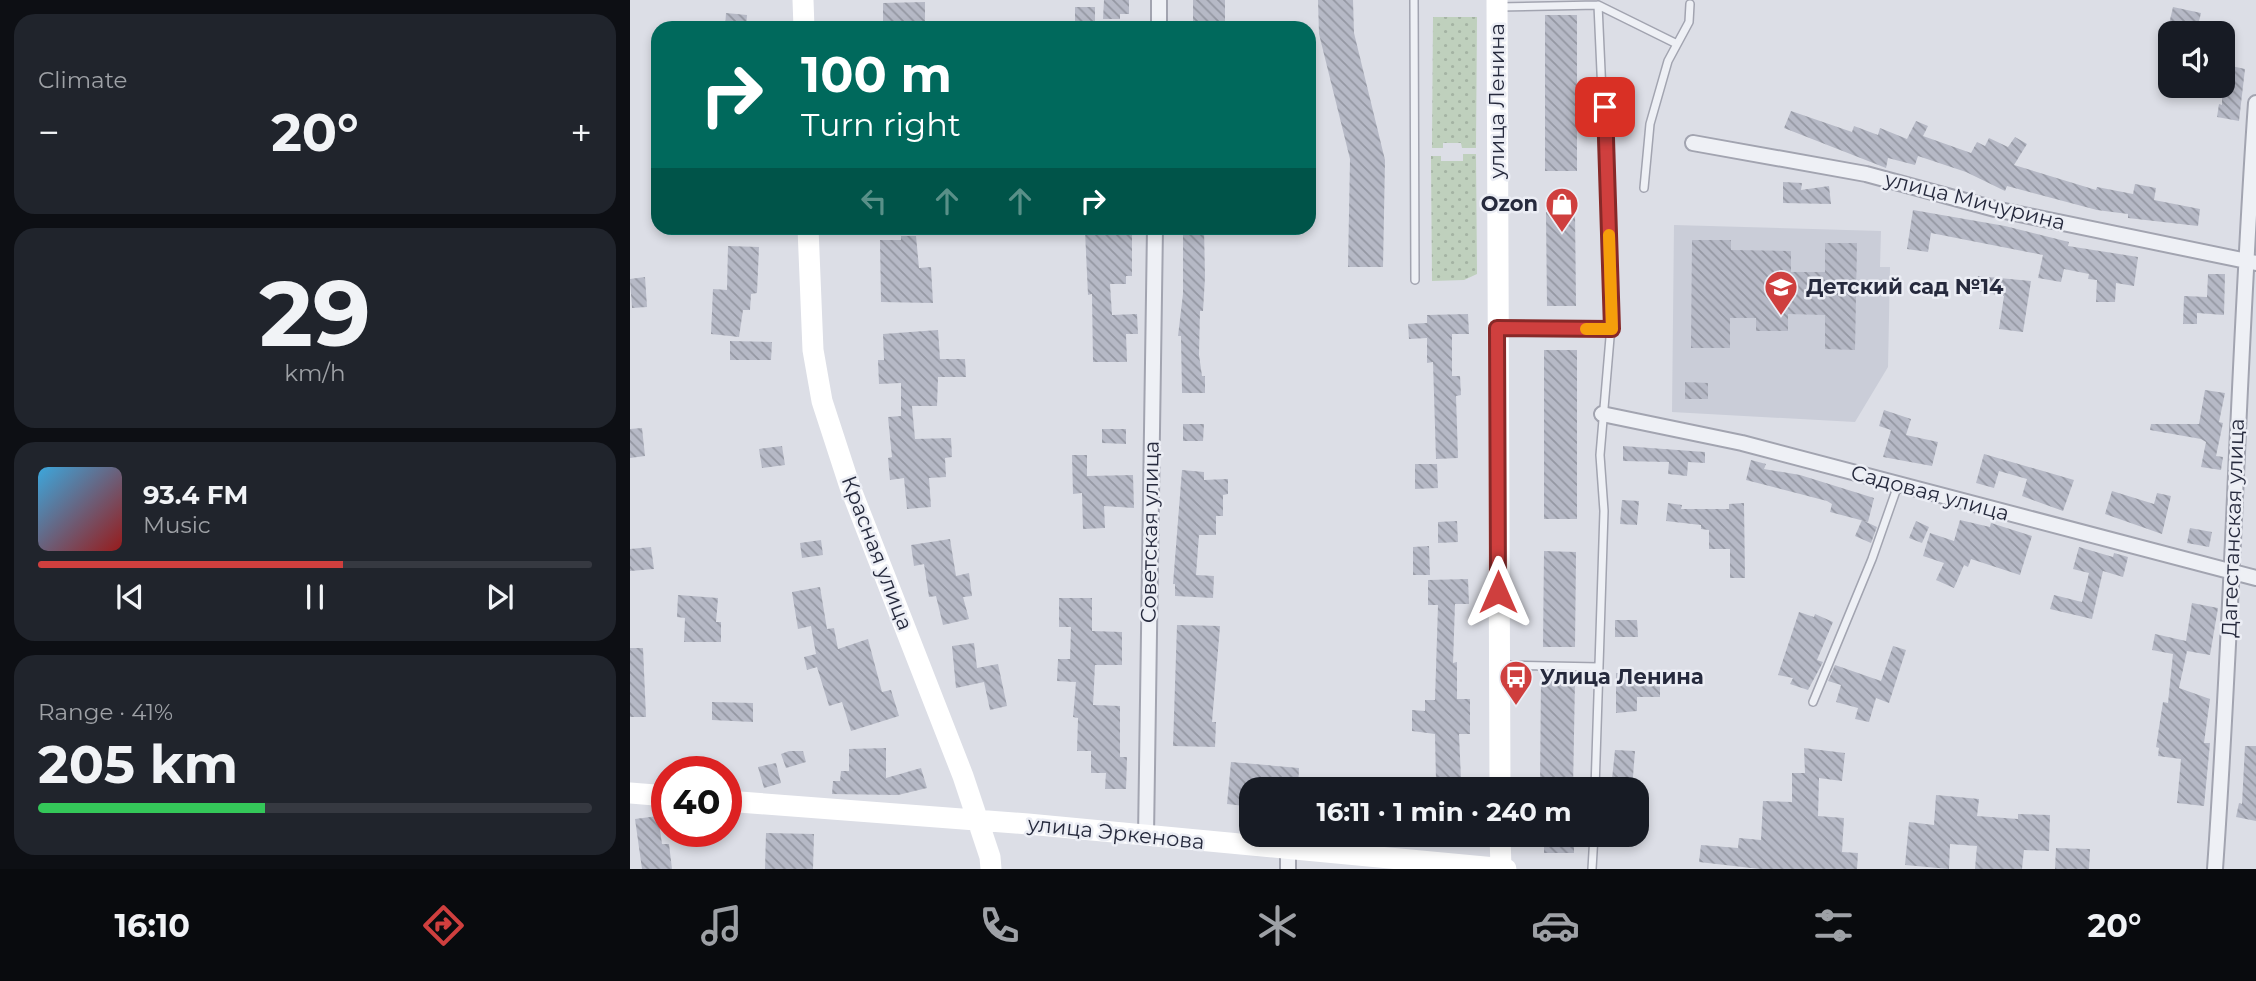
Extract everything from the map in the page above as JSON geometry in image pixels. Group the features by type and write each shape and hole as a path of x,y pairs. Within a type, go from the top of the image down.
{"street":[{"path":"803,0 804,21"},
{"path":"1159,0 1159,21"},
{"name":"улица Ленина","path":"1497,3 1500,777"},
{"name":"Дагестанская улица","path":"2215,869 2250,261 2256,103"},
{"name":"улица Мичурина","path":"1693,143 1866,174 1995,209 2250,261"},
{"name":"Красная улица","path":"808,235 811,326 822,401 850,487 963,776 991,869"},
{"name":"Советская улица","path":"1146,836 1155,235"},
{"name":"Садовая улица","path":"1602,414 1693,431 2256,578"},
{"path":"630,793 651,795"},
{"name":"улица Эркенова","path":"742,802 1146,836 1288,860 1503,869"},
{"path":"1501,847 1503,869"}],"lane":[{"path":"1414,0 1415,281"},
{"path":"1497,3 1598,5 1677,44"},
{"path":"1644,188 1650,124 1668,61 1689,22 1690,4"},
{"path":"1595,777 1604,511 1600,455 1612,329 1606,133 1598,5"},
{"path":"1497,328 1612,329"},
{"path":"1813,702 1872,559 1898,485"},
{"path":"1498,665 1599,667"},
{"path":"1592,869 1593,847"}],"shaded area":[{"name":"Детский сад №14","path":"1674,225 1881,231 1880,267 1890,267 1888,367 1855,422 1672,412"}],"green space":[{"path":"1433,17 1477,17 1476,148 1462,148 1461,143 1443,143 1443,148 1432,148"},
{"path":"1463,154 1476,154 1477,274 1464,280 1432,281 1431,156 1441,156 1441,161 1463,161"}],"building":[{"path":"1104,0 1129,0 1129,14 1120,14 1120,19 1103,19"},
{"path":"1193,0 1225,0 1225,21 1193,21"},
{"path":"1318,0 1353,0 1354,33 1385,160 1383,267 1348,267 1350,159 1319,34"},
{"path":"925,2 925,21 883,21 883,3"},
{"path":"1075,7 1095,7 1095,21 1075,21"},
{"path":"2173,7 2201,13 2199,21 2170,21"},
{"path":"726,13 747,15 747,21 725,21"},
{"path":"1545,15 1577,15 1577,171 1545,171"},
{"path":"2235,67 2245,69 2239,121 2217,117 2219,104 2222,105 2222,98 2235,98"},
{"path":"1791,111 1852,132 1854,126 1878,135 1880,128 1907,139 1916,121 1928,126 1923,136 1971,153 1977,142 1985,146 1989,138 2008,147 2015,137 2027,144 2014,165 2096,190 2097,187 2133,194 2135,184 2156,188 2154,200 2200,209 2198,226 2128,218 2128,214 2097,210 2007,186 2005,191 1966,172 1918,156 1915,165 1888,158 1886,168 1784,128"},
{"path":"1783,182 1802,183 1801,190 1829,186 1831,204 1783,203"},
{"path":"1913,210 2005,226 2069,242 2068,246 2138,257 2134,286 2116,283 2115,302 2096,302 2097,280 2088,279 2089,274 2064,269 2061,282 2038,278 2043,255 1931,233 1928,252 1907,249"},
{"path":"1546,212 1575,212 1576,306 1547,306"},
{"path":"1085,235 1132,235 1132,276 1126,276 1126,284 1110,284 1112,315 1137,314 1138,334 1126,334 1127,362 1093,362 1092,294 1088,295"},
{"path":"1183,235 1204,235 1205,277 1203,311 1200,311 1199,355 1202,376 1205,376 1205,393 1182,393 1181,336 1178,336 1183,294"},
{"path":"901,236 916,236 919,268 931,267 933,303 881,302 880,240 901,240"},
{"path":"1692,240 1731,240 1731,250 1791,251 1791,272 1825,272 1825,243 1857,243 1855,350 1825,349 1825,315 1788,314 1788,331 1756,331 1756,318 1730,318 1730,348 1691,348"},
{"path":"728,246 759,247 757,293 751,294 750,310 743,310 739,337 711,334 713,289 727,290"},
{"path":"2208,274 2225,274 2224,315 2197,313 2197,324 2183,324 2184,296 2207,297"},
{"path":"1978,276 2031,281 2023,332 1999,329 2004,296 1975,291"},
{"path":"645,277 647,307 632,308 630,279"},
{"path":"1468,314 1469,334 1452,334 1452,376 1460,376 1461,395 1456,396 1458,458 1436,459 1433,362 1427,363 1427,338 1409,339 1408,324 1427,323 1427,315"},
{"path":"938,330 940,359 965,359 966,377 938,377 937,406 912,406 915,439 951,438 952,457 945,458 946,477 929,478 931,507 907,509 904,478 890,480 888,458 892,457 888,417 901,416 901,383 879,384 878,360 884,360 883,334"},
{"path":"730,341 772,342 771,360 730,360"},
{"path":"1544,350 1577,350 1577,519 1544,519"},
{"path":"1685,382 1708,383 1708,399 1685,399"},
{"path":"2205,390 2225,393 2219,422 2223,423 2216,456 2223,457 2221,470 2201,467 2206,442 2201,439 2150,430 2151,424 2199,424"},
{"path":"1884,410 1911,419 1906,435 1938,442 1932,466 1883,457 1891,430 1879,426"},
{"path":"1183,424 1204,424 1203,441 1183,441"},
{"path":"642,428 645,456 630,458 630,429"},
{"path":"1102,429 1126,429 1126,444 1102,443"},
{"path":"782,446 785,465 762,468 759,449"},
{"path":"1623,446 1705,452 1705,463 1688,462 1687,476 1668,474 1669,462 1623,461"},
{"path":"1984,454 2074,480 2063,511 2022,496 2027,479 1999,471 1994,488 1976,483"},
{"path":"1072,455 1087,455 1087,476 1133,475 1134,508 1104,506 1105,528 1083,529 1082,493 1073,494"},
{"path":"1751,460 1766,464 1764,469 1800,475 1874,498 1868,522 1830,512 1832,504 1827,501 1746,480"},
{"path":"1415,464 1437,464 1438,488 1415,489"},
{"path":"1182,470 1204,472 1204,480 1228,479 1228,494 1223,495 1223,516 1216,516 1216,535 1199,535 1196,575 1214,576 1213,598 1175,596 1173,584"},
{"path":"2112,491 2154,504 2157,493 2171,496 2162,534 2105,514"},
{"path":"1622,500 1639,501 1637,525 1620,524"},
{"path":"1668,503 1682,505 1681,509 1729,509 1729,504 1744,503 1745,578 1730,578 1730,549 1709,549 1709,530 1701,529 1701,525 1666,521"},
{"path":"1862,520 1877,527 1871,543 1855,536"},
{"path":"1960,520 1990,527 1991,523 2032,536 2020,575 1971,559 1968,567 1964,565 1954,588 1936,580 1944,563 1923,556 1930,533 1954,541"},
{"path":"1457,521 1458,542 1438,543 1438,522"},
{"path":"1916,521 1929,527 1922,543 1909,538"},
{"path":"2190,528 2212,532 2209,547 2187,543"},
{"path":"950,539 956,576 969,573 972,596 963,597 969,619 943,625 936,596 929,597 924,564 914,566 911,545"},
{"path":"821,540 823,555 802,558 800,543"},
{"path":"1429,546 1430,575 1413,575 1413,547"},
{"path":"651,547 654,569 630,571 630,549"},
{"path":"2079,547 2113,557 2114,553 2128,557 2123,577 2103,571 2092,619 2050,609 2054,595 2082,602 2089,573 2073,569"},
{"path":"1544,551 1576,552 1575,647 1543,647"},
{"path":"1468,579 1469,604 1455,604 1453,663 1457,662 1457,699 1470,699 1470,734 1459,734 1461,777 1436,777 1435,734 1412,731 1412,710 1425,711 1425,700 1435,700 1438,605 1428,605 1428,580"},
{"path":"820,587 827,629 834,628 838,649 868,639 882,692 891,690 899,716 851,731 842,702 829,706 817,667 807,670 804,657 816,654 811,626 798,629 792,592"},
{"path":"678,595 718,598 716,622 721,622 721,642 684,642 685,618 677,617"},
{"path":"1059,598 1092,598 1092,631 1122,632 1122,665 1095,665 1093,705 1120,706 1120,757 1127,757 1126,789 1105,789 1106,773 1091,773 1091,751 1077,751 1078,718 1073,717 1076,682 1057,681 1058,659 1070,659 1071,627 1059,627"},
{"path":"2192,603 2218,608 2210,655 2187,651 2179,688 2210,699 2204,743 2210,743 2204,806 2177,803 2181,759 2158,756 2159,748 2156,747 2163,702 2168,703 2173,654 2152,650 2155,634 2186,641"},
{"path":"1799,612 1814,617 1815,614 1833,622 1817,660 1823,662 1808,690 1790,684 1793,678 1778,675"},
{"path":"1615,620 1637,620 1638,637 1615,637"},
{"path":"1177,625 1220,626 1212,722 1216,722 1215,747 1173,746"},
{"path":"974,643 977,668 998,664 1007,706 990,710 984,682 956,688 952,646"},
{"path":"1893,646 1906,650 1889,703 1876,698 1869,722 1855,719 1858,708 1836,702 1841,685 1828,681 1835,665 1881,681"},
{"path":"630,648 643,648 646,717 630,717"},
{"path":"1616,673 1660,675 1660,697 1637,697 1637,711 1616,713"},
{"path":"1541,680 1575,680 1573,777 1540,777"},
{"path":"712,702 753,703 753,722 712,720"},
{"path":"2245,746 2256,746 2256,821 2236,817 2239,803 2242,804"},
{"path":"886,748 886,778 921,768 927,788 898,795 832,794 833,781 840,781 841,771 849,771 849,749"},
{"path":"1804,748 1845,753 1842,781 1819,778 1818,816 1844,818 1842,852 1858,853 1857,869 1760,869 1699,862 1701,845 1738,848 1739,838 1761,840 1763,801 1792,802 1792,773 1805,773"},
{"path":"1615,750 1635,751 1633,777 1612,777"},
{"path":"803,751 806,762 786,768 781,754"},
{"path":"1231,762 1299,768 1299,777 1239,777 1239,805 1227,804"},
{"path":"776,763 781,783 764,788 758,767"},
{"path":"1936,795 1979,799 1977,816 2018,819 2018,814 2050,815 2049,851 2024,850 2022,869 1975,869 1977,846 1950,844 1949,869 1905,865 1909,822 1934,825"},
{"path":"651,817 651,847 669,847 672,869 642,869 635,819"},
{"path":"766,833 814,834 813,869 765,869"},
{"path":"1544,847 1574,847 1574,853 1544,853"},
{"path":"2056,848 2090,849 2089,869 2055,869"}],"slow traffic":[{"path":"1586,329 1612,329 1609,235"}],"place":[{"name":"Ozon","path":"1562,234"},
{"name":"Детский сад №14","path":"1781,317"},
{"name":"Улица Ленина","path":"1516,707"}],"route":[{"path":"1498,592 1497,328 1612,329 1605,107"}]}
